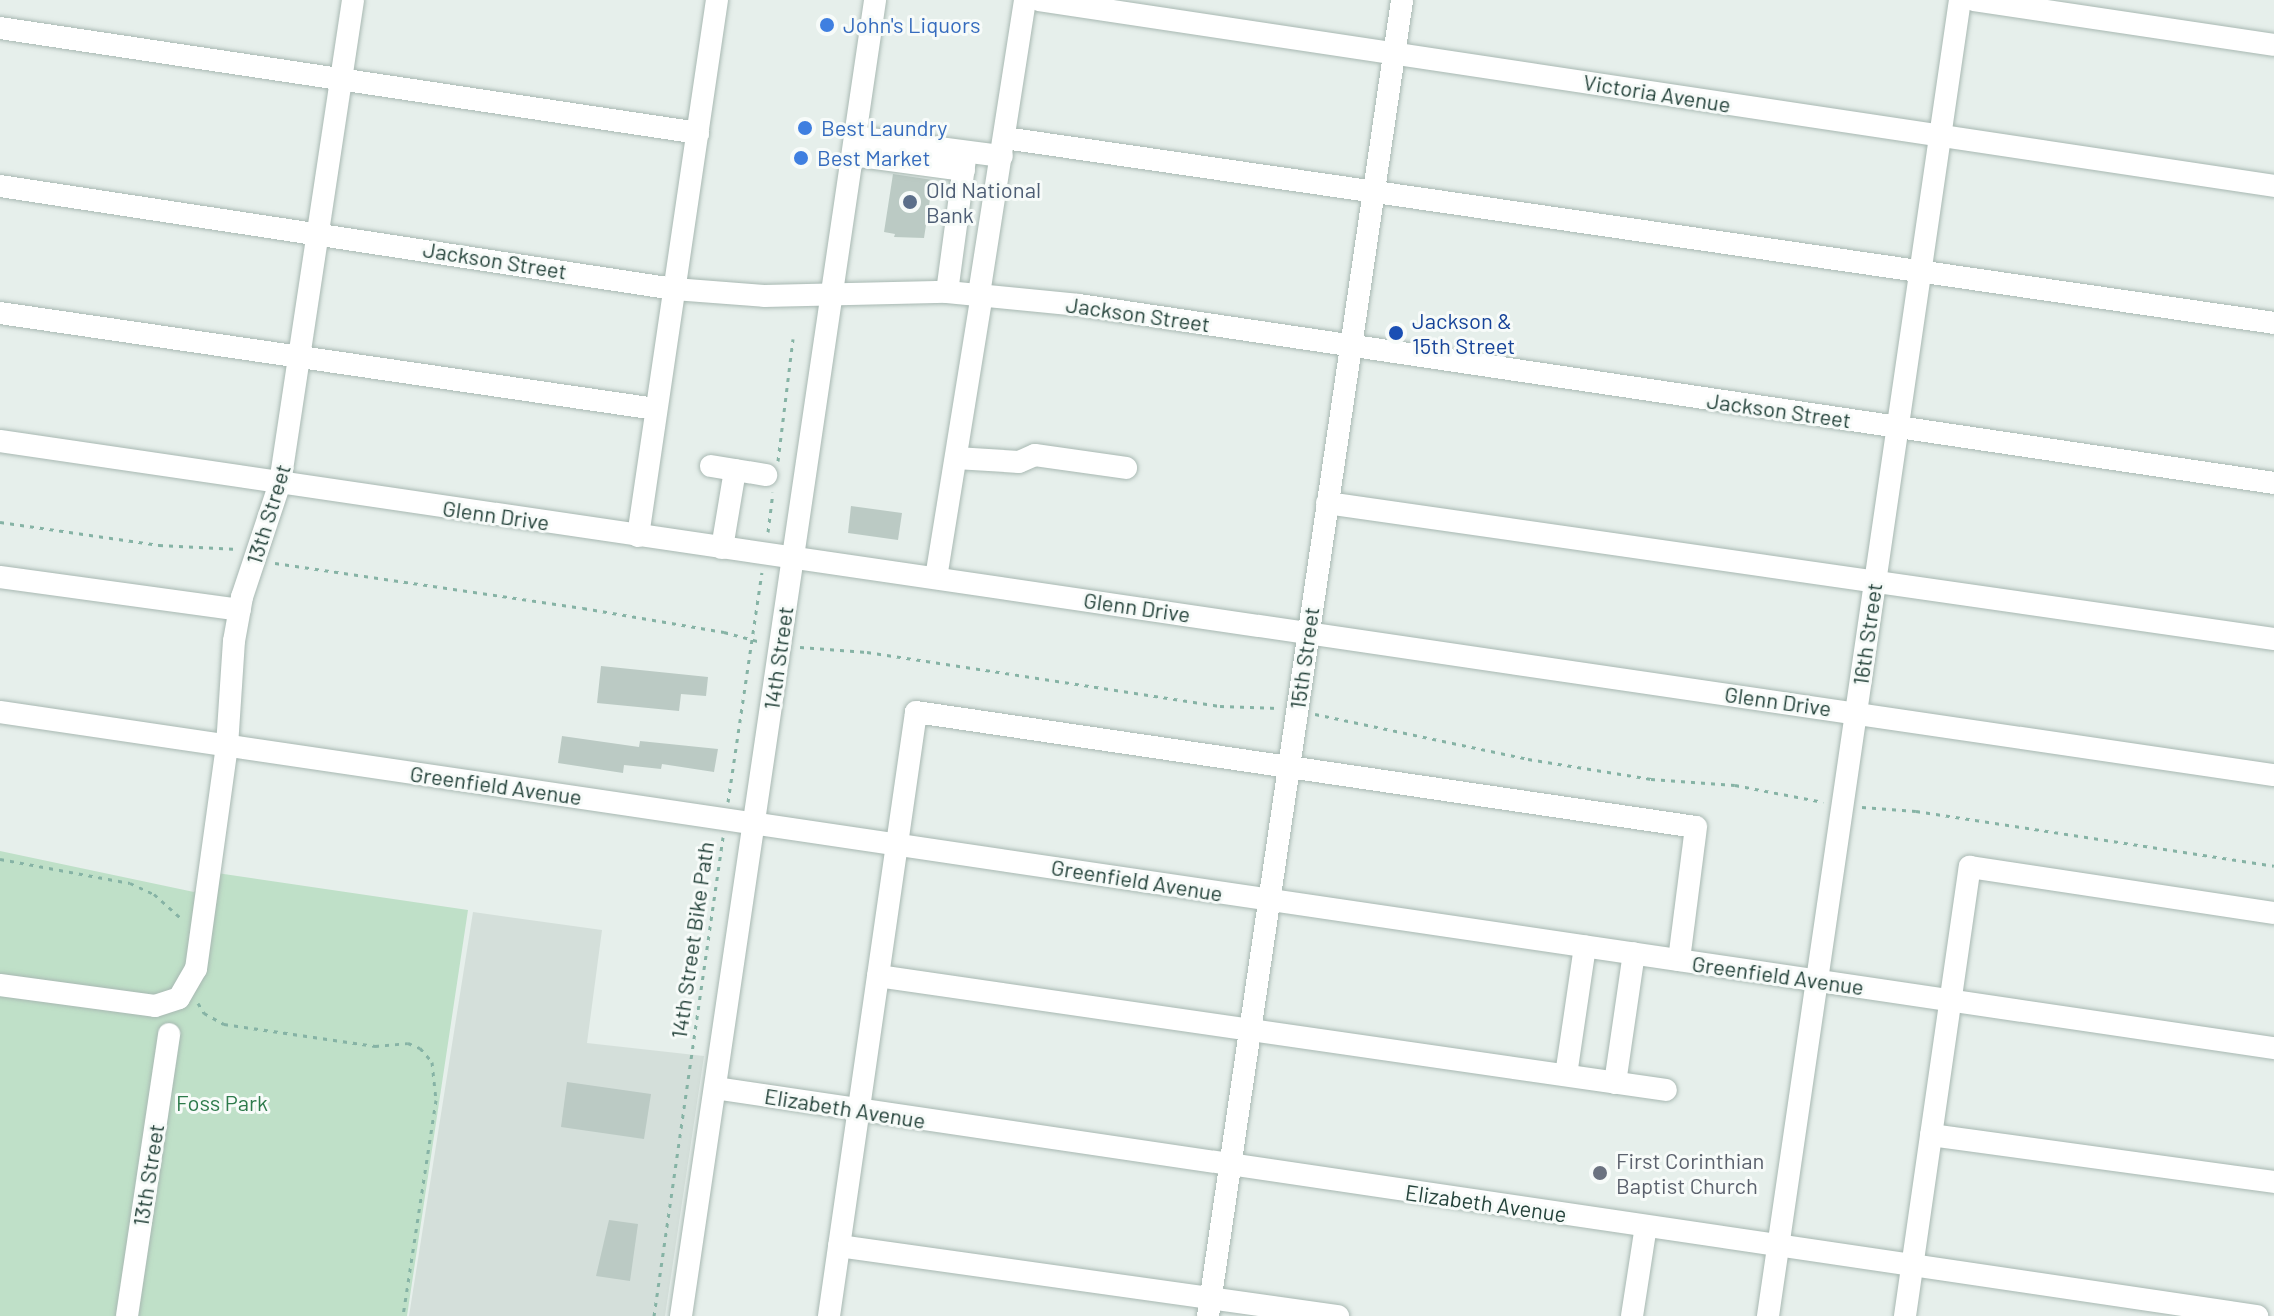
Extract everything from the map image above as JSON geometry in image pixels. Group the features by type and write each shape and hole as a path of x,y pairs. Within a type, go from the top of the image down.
{"street":[{"name":"13th Street","path":"191,980 201,932 227,746 229,680 240,610 280,483 353,0"},
{"path":"638,536 717,0"},
{"name":"14th Street","path":"681,1316 875,0"},
{"path":"936,578 1025,0"},
{"name":"Victoria Avenue","path":"1039,0 2274,186"},
{"name":"15th Street","path":"1209,1307 1402,0"},
{"name":"16th Street","path":"1768,1316 1960,0"},
{"path":"1974,0 2274,45"},
{"path":"0,28 698,133"},
{"path":"854,146 965,161 1004,147 1374,191 2274,323"},
{"path":"947,292 965,161"},
{"name":"Jackson Street","path":"0,186 319,232 674,289 748,296 947,292 1079,305 2274,483"},
{"path":"0,313 656,409"},
{"name":"Glenn Drive","path":"0,441 2274,775"},
{"path":"956,458 1019,462 1035,455 1126,468"},
{"path":"711,466 772,477"},
{"path":"722,548 735,470"},
{"path":"1327,503 2274,639"},
{"path":"0,577 240,610"},
{"name":"Greenfield Avenue","path":"0,712 2274,1048"},
{"path":"829,1316 916,712 1696,827 1679,960"},
{"path":"1905,1316 1970,867 2274,913"},
{"path":"1566,1075 1585,946"},
{"path":"1615,1083 1634,953"},
{"path":"878,976 1666,1090"},
{"path":"0,985 155,1006 179,998 191,980"},
{"name":"13th Street","path":"127,1316 169,1034"},
{"name":"Elizabeth Avenue","path":"715,1088 2257,1316"},
{"path":"1931,1135 2274,1182"},
{"path":"1632,1316 1646,1226"},
{"path":"839,1246 1209,1307 1338,1316"}],"path":[{"path":"767,541 772,477 793,339"},
{"path":"0,522 159,545 229,547 249,552"},
{"path":"265,560 285,567 583,608 759,642"},
{"name":"14th Street Bike Path","path":"654,1316 762,568"},
{"path":"799,647 867,652 1220,706 1281,708"},
{"path":"1316,714 1528,759 1651,779 1735,785 1822,802"},
{"path":"1866,808 1916,811 2274,866"},
{"path":"0,859 130,883 154,894 201,932"},
{"path":"191,980 204,1013 224,1024 375,1046 408,1043 420,1048 432,1062 436,1100 403,1316"}],"shaded area":[{"path":"473,912 602,930 587,1043 704,1056 665,1316 409,1316"}],"green space":[{"name":"Foss Park","path":"0,851 194,892 217,873 468,910 407,1316 0,1316"}],"building":[{"name":"Old National Bank","path":"893,174 933,180 924,238 894,237 895,234 884,232"},
{"path":"851,506 902,513 898,540 848,533"},
{"path":"601,666 708,677 706,696 681,694 679,711 597,703"},
{"path":"562,736 639,747 640,741 718,749 714,772 662,764 661,769 624,765 623,773 558,763"},
{"path":"567,1082 651,1094 644,1139 561,1127"},
{"path":"609,1220 638,1224 630,1281 596,1276"}],"place":[{"name":"John's Liquors","path":"827,25"},
{"name":"Best Laundry","path":"805,128"},
{"name":"Best Market","path":"801,158"},
{"name":"Old National Bank","path":"910,202"},
{"name":"Jackson & 15th Street","path":"1396,333"},
{"name":"First Corinthian Baptist Church","path":"1600,1173"}]}
